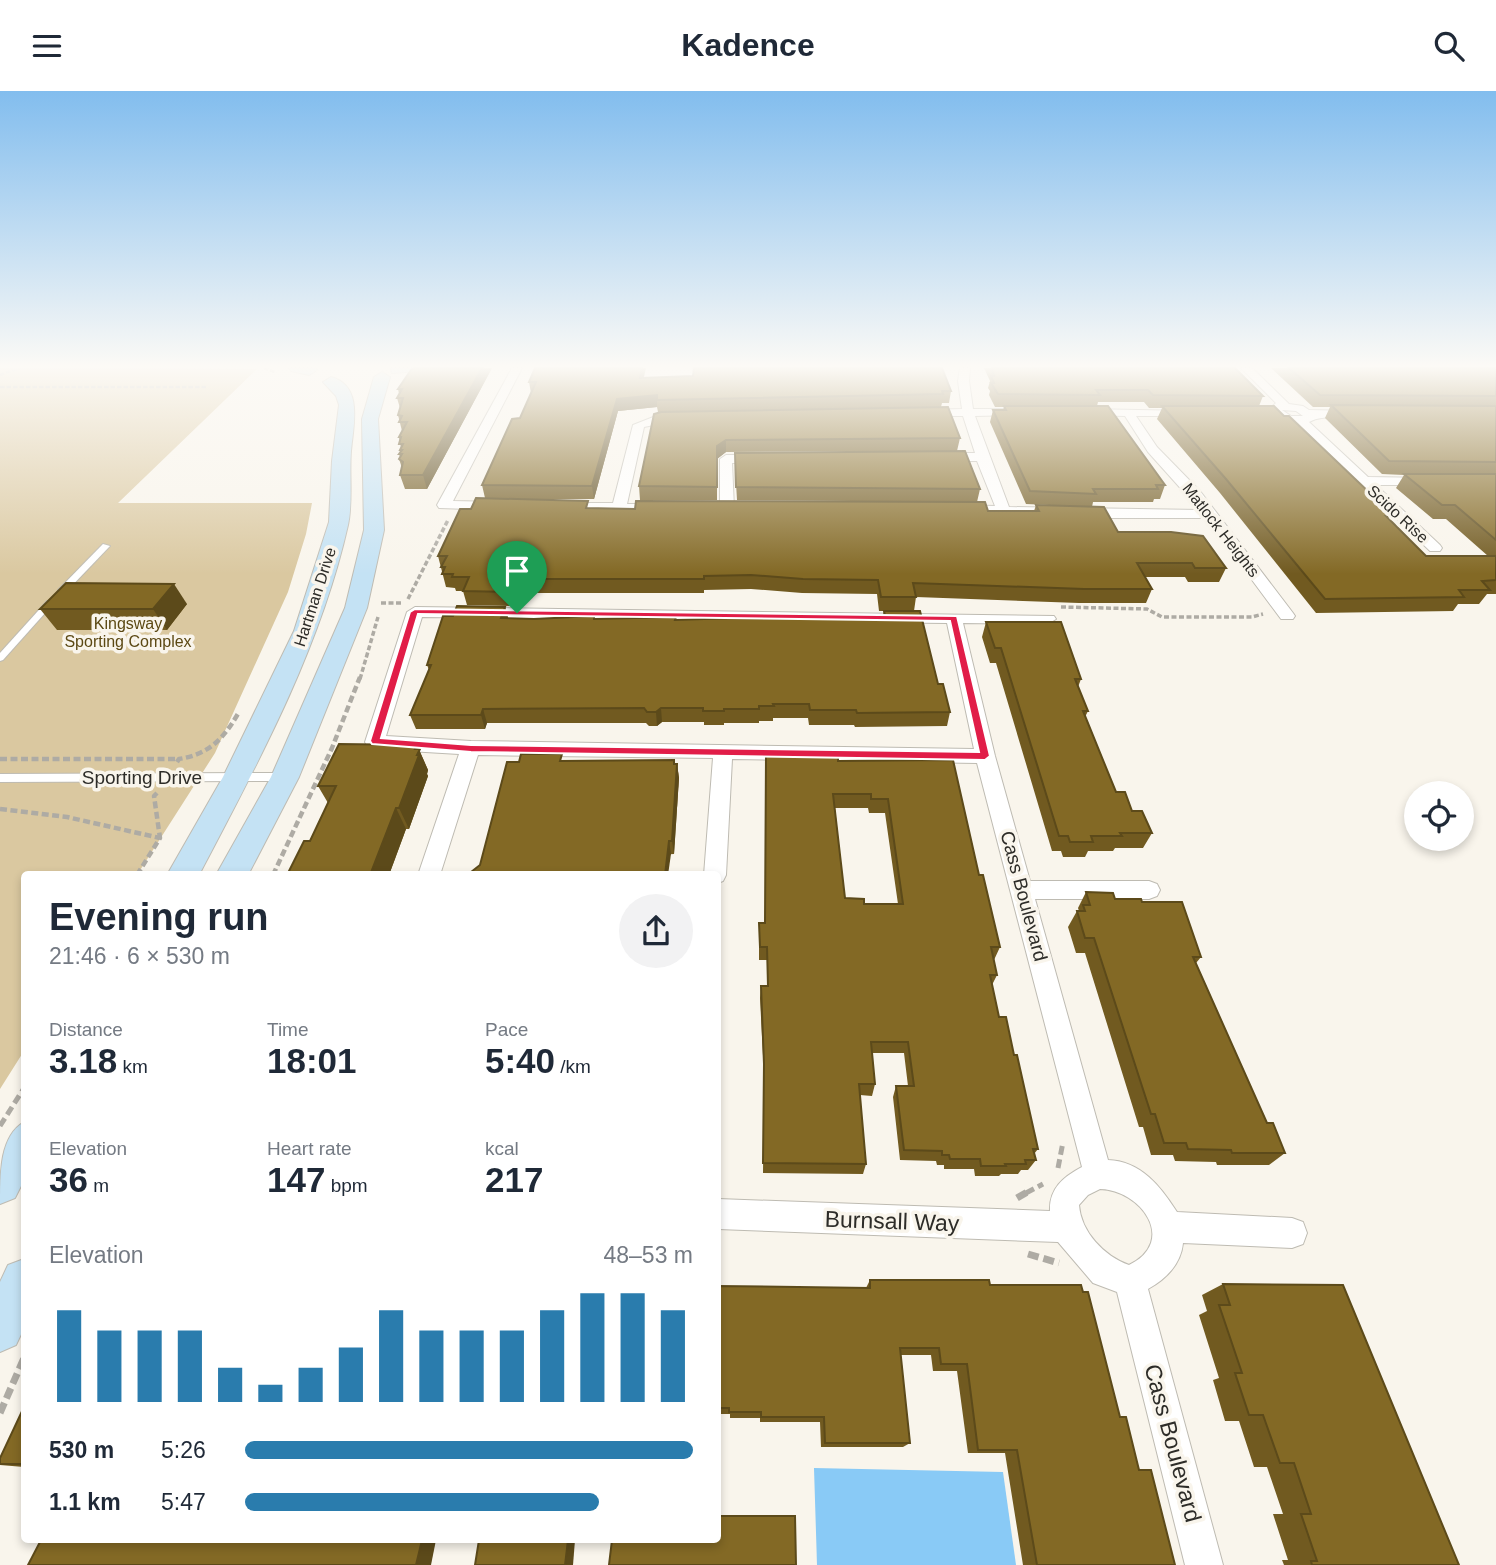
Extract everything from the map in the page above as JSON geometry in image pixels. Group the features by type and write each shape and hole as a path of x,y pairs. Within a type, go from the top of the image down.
{"main road":[{"name":"Hartman Drive","path":"185,871 237,777 306,631 339,522 344,437"},
{"name":"Hartman Drive","path":"234,871 285,777 356,607 374,530 371,437"},
{"path":"0,1183 21,1147"},
{"path":"0,1329 21,1287"}],"street":[{"path":"480,437 444,505 522,507"},
{"path":"619,508 636,437"},
{"path":"976,437 981,457 1003,509"},
{"name":"Matlock Heights","path":"1144,437 1152,449 1195,494 1287,616"},
{"name":"Scido Rise","path":"1324,437 1363,481 1435,548"},
{"path":"927,457 981,457"},
{"path":"727,508 726,459 780,459"},
{"path":"1363,481 1443,481"},
{"path":"550,507 673,508"},
{"path":"948,509 1003,509 1067,514 1209,514"},
{"path":"985,756 471,748 375,741 415,612 1048,619"},
{"name":"Cass Boulevard","path":"954,618 985,756 1098,1174"},
{"path":"430,871 471,748"},
{"path":"715,871 723,753"},
{"path":"1023,890 1149,890"},
{"path":"1098,1174 1121,1175 1150,1196 1169,1227 1167,1251 1152,1270 1130,1281 1104,1272 1066,1227 1064,1200 1078,1185 1098,1174"},
{"name":"Burnsall Way","path":"721,1214 1066,1227"},
{"path":"1169,1227 1292,1233"},
{"name":"Cass Boulevard","path":"1130,1281 1205,1565"}],"lane":[{"path":"0,658 106,546"},
{"name":"Sporting Drive","path":"0,778 285,777"}],"path":[{"path":"0,759 196,758 226,737 239,712"},
{"path":"139,871 160,838 154,796 179,759"},
{"path":"0,809 67,817 160,838"},
{"path":"0,1126 21,1093"},
{"path":"0,1413 21,1365"}],"green space":[{"name":"Kingsway Sporting Complex","path":"0,437 187,437 118,503 312,503 306,534 288,592 215,753 140,871 21,871 21,1056 0,1089"}],"water":[{"path":"814,1468 1003,1472 1016,1565 817,1565"}],"building":[{"path":"399,437 444,437 423,475 400,475 403,462 399,459 402,454 399,454 403,444 399,444"},
{"path":"504,437 606,437 592,486 482,485"},
{"path":"649,437 960,438 726,440 717,446 717,487 639,486"},
{"path":"1005,437 1130,437 1165,485 1156,485 1158,489 1093,489 1096,494 1030,491"},
{"path":"1189,437 1311,437 1394,516 1386,516 1426,556 1496,556 1496,580 1482,581 1490,590 1459,590 1464,597 1325,599"},
{"path":"1364,437 1496,437 1496,462 1389,461"},
{"path":"965,451 980,489 736,487 735,453"},
{"path":"1404,474 1496,474 1496,540 1455,505 1442,505"},
{"path":"476,498 588,501 586,508 635,509 636,501 985,502 988,511 1039,511 1036,505 1104,507 1118,532 1171,532 1203,536 1226,568 1195,568 1192,563 1137,563 1152,589 913,583 916,597 881,597 878,580 751,575 704,576 704,579 515,579 510,592 463,591 469,577 442,574 445,567 441,567 447,556 438,556 460,509 471,509"},
{"path":"66,583 174,584 153,609 40,609"},
{"path":"457,606 505,607 501,618 534,619 594,616 594,619 676,617 675,620 842,619 885,616 884,611 920,611 938,684 943,684 950,712 857,713 856,710 810,710 809,704 773,704 774,706 759,706 759,709 724,711 703,711 703,708 661,708 656,712 647,712 644,708 483,709 481,715 410,715 431,665 427,665 443,616 453,616"},
{"path":"986,622 1061,622 1081,679 1075,679 1088,711 1083,711 1116,792 1125,792 1132,811 1142,811 1152,833 1091,836 1093,842 1070,842 1068,836 1059,836 1001,648 995,648"},
{"path":"339,744 417,745 415,749 420,749 399,808 396,808 372,871 289,871 304,841 310,841 336,786 318,786"},
{"path":"521,754 562,754 560,761 674,760 674,764 677,764 672,841 669,841 665,871 472,871 480,865 507,762 519,762"},
{"path":"766,756 838,756 838,761 953,760 979,875 983,875 1000,947 991,947 997,975 990,975 999,1017 1006,1017 1014,1055 1017,1055 1038,1149 1033,1149 1036,1160 1025,1160 1026,1164 981,1166 980,1159 950,1159 949,1155 942,1155 942,1151 904,1150 896,1086 914,1086 908,1042 871,1042 875,1084 859,1084 866,1164 763,1163 764,1064 761,986 768,986 767,947 760,947 759,923 765,923","holes":["833,794 871,794 871,799 888,799 903,904 864,904 864,899 845,898"]},
{"path":"1086,892 1113,893 1115,899 1141,899 1142,902 1182,902 1201,957 1193,957 1267,1123 1273,1123 1285,1153 1232,1153 1231,1150 1188,1149 1186,1143 1164,1143 1155,1114 1151,1114 1094,938 1085,938 1077,911 1085,911 1083,905 1090,905"},
{"path":"870,1280 989,1280 990,1285 1081,1285 1083,1292 1088,1292 1120,1417 1126,1417 1139,1470 1151,1470 1175,1565 1037,1565 1017,1450 978,1450 967,1364 941,1364 939,1348 900,1348 910,1443 825,1443 824,1417 761,1417 761,1412 729,1412 729,1408 721,1408 721,1286 870,1288"},
{"path":"1223,1284 1343,1285 1459,1565 1312,1565 1311,1561 1317,1561 1301,1514 1311,1514 1294,1463 1280,1463 1263,1415 1249,1415 1235,1373 1242,1373 1219,1305 1230,1305"},
{"path":"21,1413 21,1464 0,1464 0,1458"},
{"path":"721,1516 795,1516 796,1565 609,1565 612,1543 721,1543"},
{"path":"39,1543 421,1543 416,1565 28,1565"},
{"path":"479,1543 568,1543 565,1565 475,1565"}],"route":[{"path":"415,612 517,613 954,618 985,756 471,748 375,741 415,612"}]}
